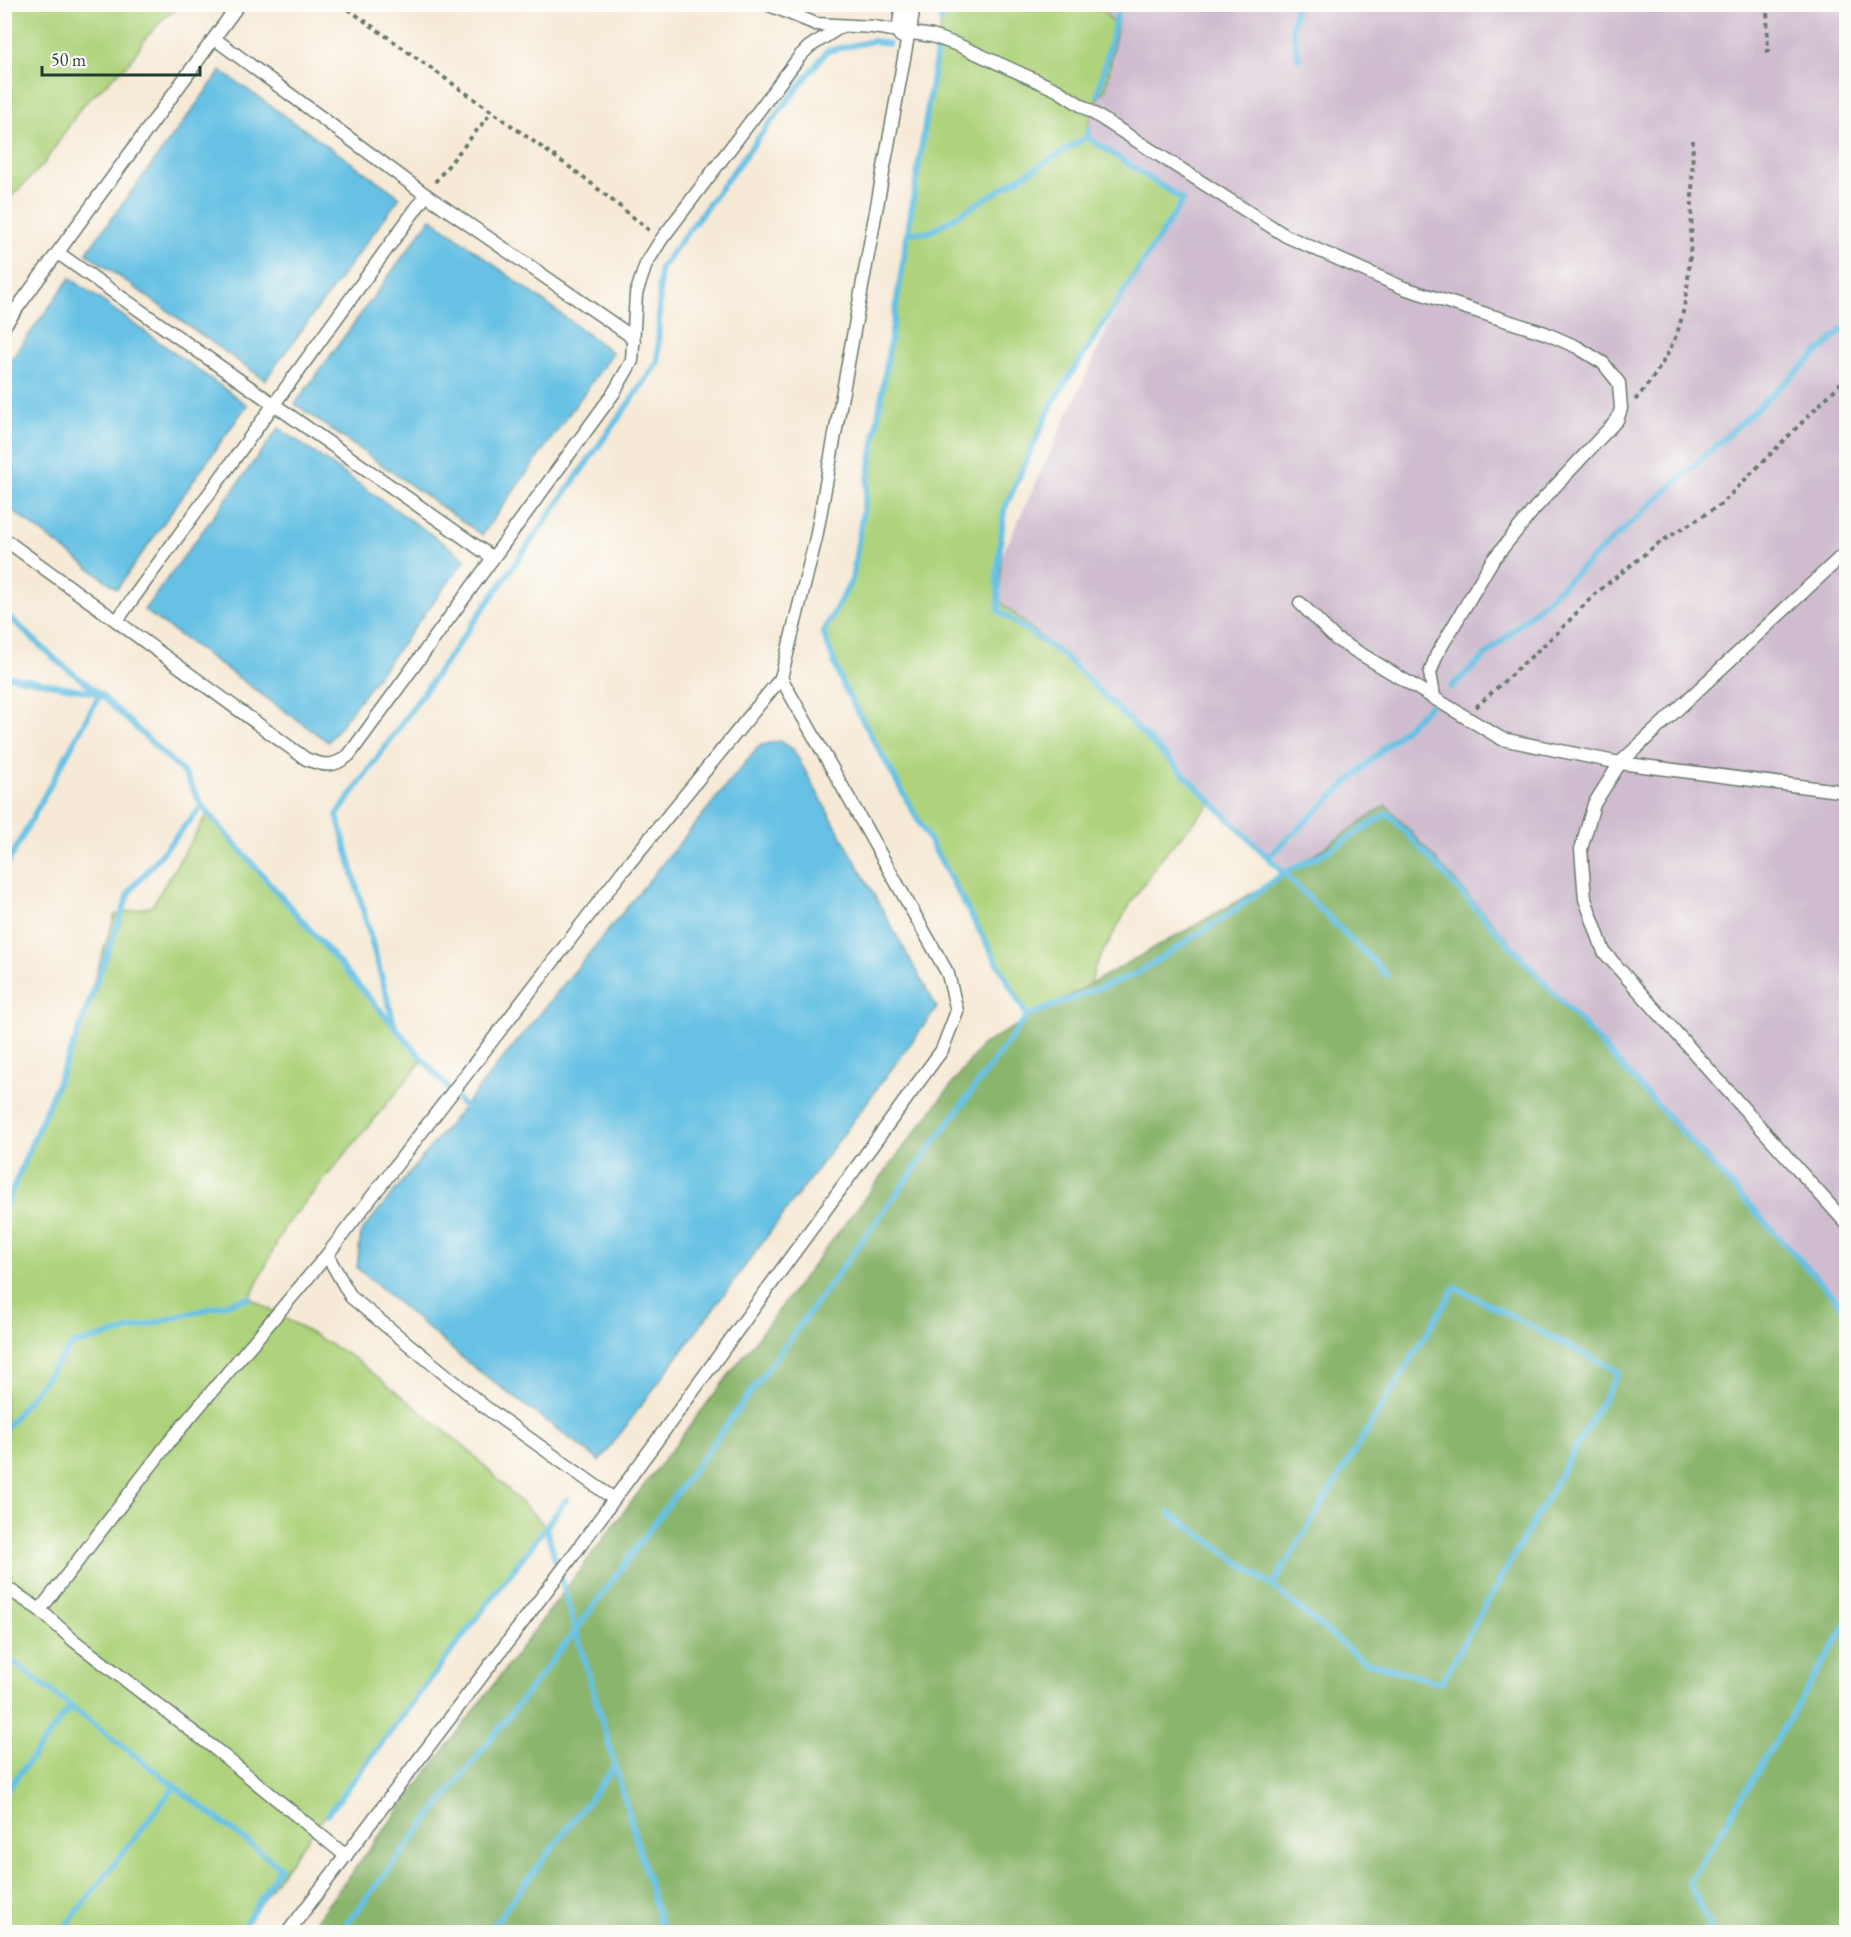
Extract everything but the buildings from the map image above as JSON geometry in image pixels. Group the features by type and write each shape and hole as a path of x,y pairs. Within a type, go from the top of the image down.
{"street":[{"path":"907,31 908,4"}],"lane":[{"path":"4,326 239,4"},
{"path":"767,4 816,24 907,31 958,45 1057,90 1286,236 1404,288 1545,333 1577,347 1603,363 1619,383 1621,409 1617,420 1535,508 1492,561 1437,654 1430,673 1434,696"},
{"path":"4,539 118,619 306,759 326,766 338,764 349,755 613,394 632,361 636,294 646,264 661,240 800,56 809,47 842,26"},
{"path":"40,1610 169,1442 327,1255 622,872 781,678 816,538 907,31"},
{"path":"215,39 426,195 628,334 634,341"},
{"path":"118,619 426,195"},
{"path":"58,253 493,558"},
{"path":"1846,552 1620,763 1594,804 1581,849 1585,899 1604,952 1846,1223"},
{"path":"1300,603 1336,639 1502,739 1620,763 1846,792"},
{"path":"288,1932 614,1498 942,1050 957,1011 948,974 781,678"},
{"path":"327,1255 351,1297 485,1407 614,1498"},
{"path":"4,1586 40,1610 73,1640 214,1748 346,1856"}],"path":[{"path":"341,4 582,176 661,240"},
{"path":"1767,4 1768,55"},
{"path":"426,195 453,157 491,112"},
{"path":"1617,420 1653,380 1676,336 1687,287 1693,140"},
{"path":"1465,717 1556,634 1596,593 1656,546 1696,522 1728,498 1846,378"}],"shaded area":[{"path":"972,5 1846,5 1846,1313 1386,806 1286,874 986,590 1160,216"}],"green space":[{"path":"5,4 183,5 165,17 144,40 131,61 82,106 43,165 5,203"},
{"path":"944,5 1099,5 1117,28 1106,88 1092,106 1087,137 1183,200 1053,402 1004,510 999,601 1065,657 1212,802 1163,856 1131,903 1094,968 1084,1027 307,1932 636,1548 1027,1016 843,685 823,632 852,580"},
{"path":"1386,805 1846,1313 1846,1932 307,1932 626,1509 982,1045 1286,874"},
{"path":"208,813 423,1060 284,1228 250,1298 354,1358 464,1446 546,1527 285,1868 240,1932 5,1932 5,1210 75,1041 115,915 152,906"}],"water":[{"path":"221,71 400,197 265,380 86,253"},
{"path":"431,218 613,353 482,535 295,404"},
{"path":"70,278 247,405 117,589 5,505 5,368"},
{"path":"279,428 466,559 328,742 144,610"},
{"path":"779,741 793,749 937,1008 600,1461 467,1362 357,1268 361,1232 759,746"}],"waterway":[{"path":"941,21 944,4"},
{"path":"1296,4 1292,27 1299,60"},
{"path":"1098,94 1117,15"},
{"path":"396,1030 337,815 658,362 660,269 827,51 873,41 889,44"},
{"path":"937,50 852,580 823,632 843,685 1027,1016"},
{"path":"908,233 930,232 1087,137 1089,129"},
{"path":"1087,137 1183,200 1053,402 1004,510 997,574 999,611 1065,657 1387,975"},
{"path":"1451,687 1846,327"},
{"path":"4,612 56,660 100,694 185,774 202,806 469,1112"},
{"path":"4,675 96,693"},
{"path":"4,870 100,694"},
{"path":"1268,857 1429,706"},
{"path":"4,1210 75,1041 130,891 202,806"},
{"path":"340,1932 576,1630 1027,1016 1136,974 1228,915 1284,873 1328,851 1388,813 1846,1310"},
{"path":"1170,1513 1272,1586 1363,1661 1441,1683 1619,1372 1455,1287 1272,1586"},
{"path":"4,1430 72,1345 249,1298"},
{"path":"328,1814 567,1499"},
{"path":"546,1527 663,1932"},
{"path":"1705,1932 1710,1925 1689,1884 1846,1625"},
{"path":"4,1655 280,1867 240,1932"},
{"path":"4,1794 71,1706"},
{"path":"488,1932 615,1766"},
{"path":"61,1932 175,1786"},
{"path":"655,1932 661,1925"}]}
